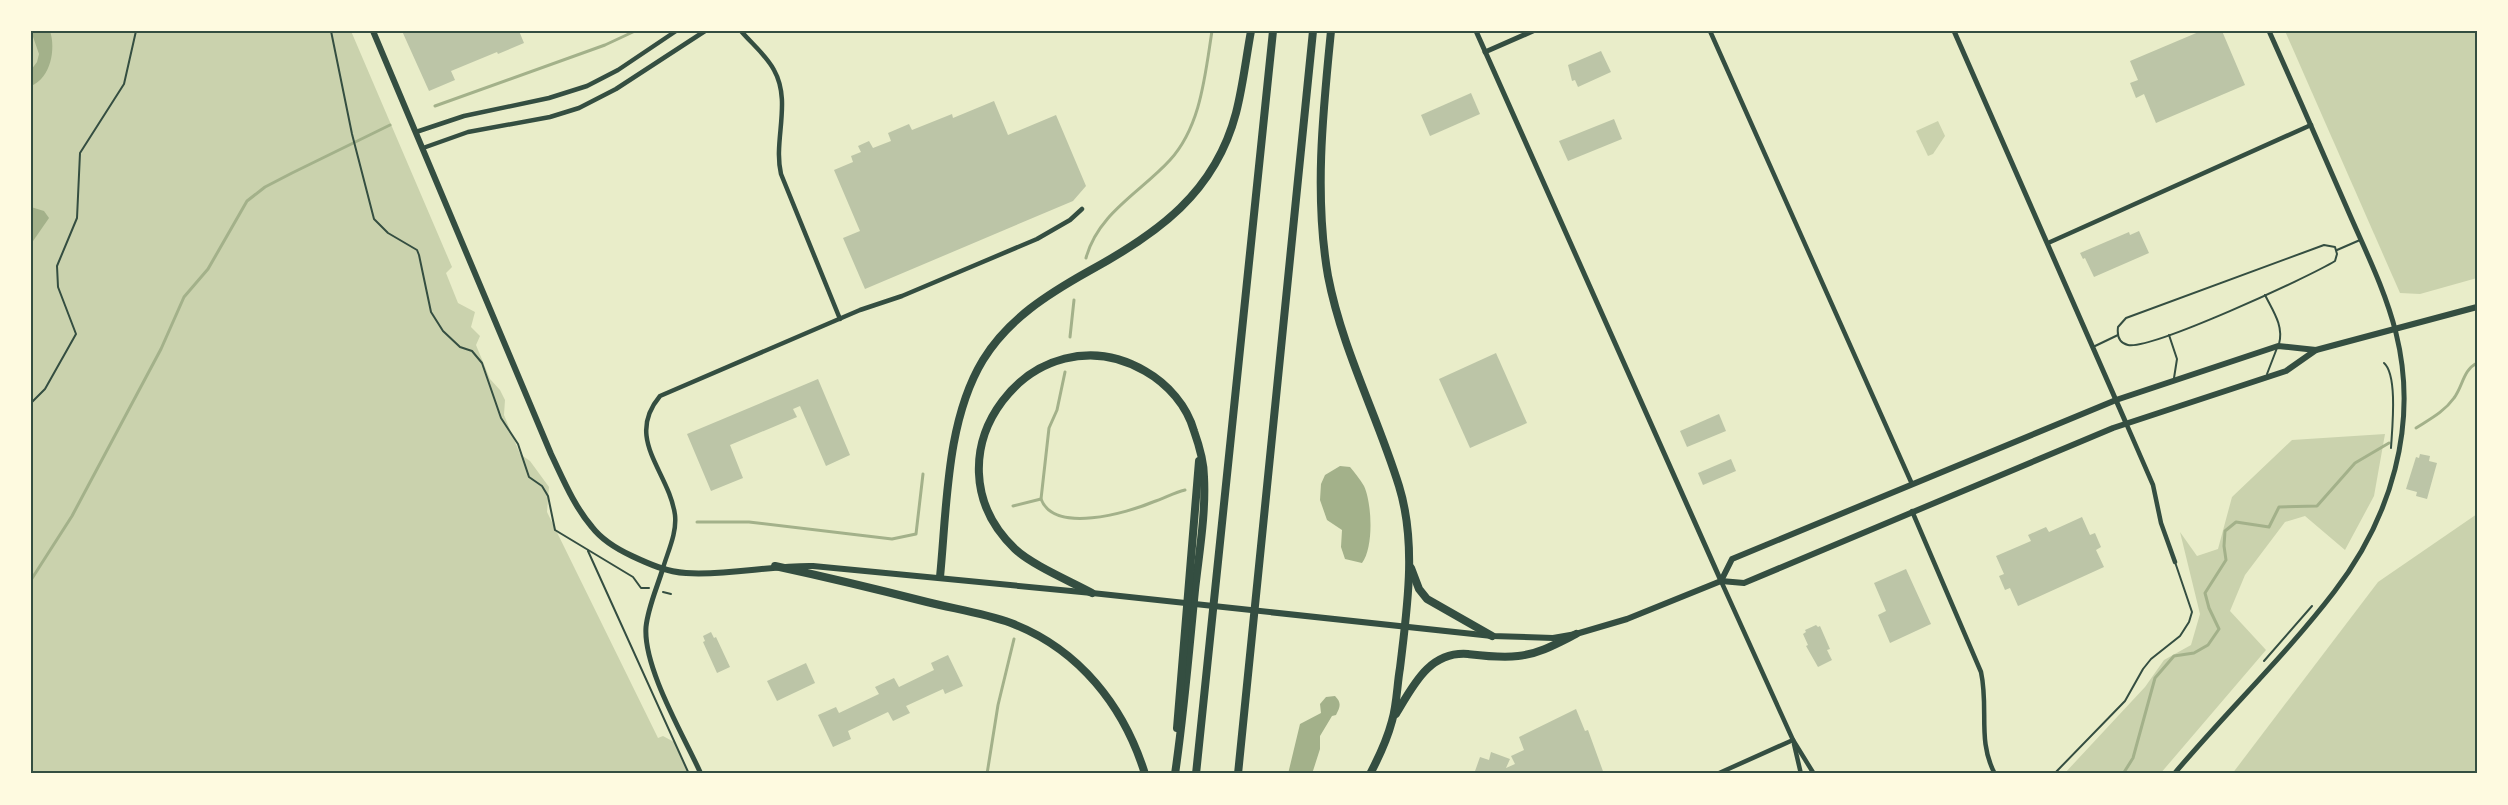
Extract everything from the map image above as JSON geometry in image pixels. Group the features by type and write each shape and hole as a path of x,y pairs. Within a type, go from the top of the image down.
{"highway":[{"path":"940,578 958,418 970,384 983,359 1018,318 1036,302 1151,235 1180,210 1204,183 1227,140 1236,114 1251,31"},
{"path":"1196,774 1273,31"},
{"path":"1238,774 1313,31"},
{"path":"1331,31 1323,133 1322,210 1328,276 1348,349 1400,488 1408,534 1409,561 1404,626 1393,718 1388,735 1370,774"},
{"path":"1092,593 1017,551 992,520 984,502 978,463 986,429 1002,400 1030,374 1044,366 1081,356 1117,359 1135,365 1169,388 1186,413 1194,430 1200,456 1204,476 1200,532 1184,711 1175,774"},
{"path":"1409,561 1418,589 1427,599 1492,636"},
{"path":"775,566 973,612 1012,624 1036,635 1072,659 1098,684 1128,728 1145,774"},
{"path":"1393,718 1422,673 1441,658 1457,654 1520,656 1538,652 1576,634"}],"main road":[{"path":"373,31 547,445 581,513 605,541 622,551 663,568 698,573 775,566 813,566 1092,593 1492,636 1553,638 1576,634 1627,619 1721,581 1744,583 1912,511 2126,423 2286,371 2316,350"},
{"path":"1721,581 1732,559 2116,400 2278,346 2316,350 2395,330 2477,306"}],"street":[{"path":"416,132 464,116 549,98 587,86 618,70 676,31"},
{"path":"423,148 468,132 550,117 586,105 616,89 705,31"},
{"path":"741,31 768,60 777,76 782,104 779,160 781,174 840,318"},
{"path":"1476,31 1793,740 1814,774"},
{"path":"1485,52 1533,31"},
{"path":"1710,31 1912,484"},
{"path":"1954,31 2154,485 2162,523 2175,562"},
{"path":"2174,774 2334,592 2359,555 2388,497 2400,453 2404,423 2403,372 2395,330 2361,240 2269,31"},
{"path":"2048,243 2311,125"},
{"path":"701,774 655,675 648,653 648,619 675,525 672,505 646,439 645,426 656,402 667,392 840,318 902,296 1037,239 1063,225 1082,209"},
{"path":"1912,511 1981,672 1985,702 1984,748 1995,774"},
{"path":"1717,774 1793,740"},
{"path":"1793,740 1801,774"}],"lane":[{"path":"2336,250 2361,240"},
{"path":"2324,245 2332,245 2336,250 2336,258 2331,262 2265,295 2169,335 2134,345 2123,343 2118,335 2118,327 2126,318 2324,245"},
{"path":"2265,295 2279,325 2281,337 2266,377"},
{"path":"2093,347 2118,335"},
{"path":"2169,335 2177,359 2174,380"},
{"path":"2054,774 2125,701 2143,669 2151,659 2180,636 2190,622 2191,606 2175,562"}],"path":[{"path":"31,403 45,389 76,334 58,287 56,266 77,218 80,153 124,84 136,31"},
{"path":"331,31 352,134 374,219 379,226 416,250 419,254 431,312 443,330 460,347 472,351 482,363 501,418 518,444 529,477 542,486 548,496 555,530 636,579 641,588"},
{"path":"2384,363 2389,370 2392,382 2391,448"},
{"path":"588,551 689,774"},
{"path":"2262,665 2317,601"}],"shaded area":[{"path":"31,31 351,31 452,267 446,273 458,303 475,312 471,327 480,336 476,345 490,379 500,390 505,400 504,415 520,454 530,461 549,487 547,512 658,738 663,736 674,742 688,774 31,774"},
{"path":"31,31 50,31 52,54 43,77 31,86 31,70 37,62 39,54"},
{"path":"2285,31 2477,31 2477,278 2420,294 2400,293"},
{"path":"1938,121 1945,136 1933,154 1928,156 1916,131"},
{"path":"31,207 44,211 49,218 31,244"},
{"path":"2385,434 2374,496 2345,550 2305,516 2285,522 2245,575 2230,611 2266,650 2160,774 2064,774 2145,687 2164,660 2191,645 2200,614 2180,532 2197,556 2218,549 2232,497 2292,440"},
{"path":"1340,466 1350,467 1364,486 1367,494 1370,514 1370,536 1366,556 1362,563 1345,559 1341,547 1342,530 1327,520 1320,500 1321,484 1325,475"},
{"path":"2477,514 2477,774 2232,774 2378,582"},
{"path":"1335,696 1339,701 1339,707 1336,715 1332,716 1320,736 1320,749 1312,774 1288,774 1300,724 1321,713 1320,704 1326,697"}],"building":[{"path":"402,31 519,31 524,43 451,71 455,80 429,91"},
{"path":"2201,31 2222,31 2245,85 2156,123 2144,94 2136,98 2130,83 2138,80 2130,61"},
{"path":"1601,51 1611,72 1578,87 1575,80 1572,81 1568,65"},
{"path":"1471,93 1480,114 1430,136 1421,115"},
{"path":"994,101 1008,135 1056,115 1086,186 1073,201 865,289 843,238 860,231 834,170 853,162 851,156 861,152 858,146 869,141 873,148 891,141 888,133 909,124 912,130 952,114 953,118"},
{"path":"1614,119 1622,139 1568,161 1559,141"},
{"path":"2139,231 2149,253 2094,277 2085,258 2083,259 2080,253 2129,232 2130,235"},
{"path":"1496,353 1527,423 1470,448 1439,379"},
{"path":"818,379 850,455 826,466 800,406 793,409 797,417 730,445 743,478 711,491 687,434"},
{"path":"1719,414 1726,431 1687,447 1680,431"},
{"path":"2420,454 2430,456 2429,461 2437,463 2427,499 2416,496 2417,492 2406,489 2416,457 2419,458"},
{"path":"1731,459 1736,471 1703,485 1698,473"},
{"path":"2082,517 2090,535 2095,533 2101,547 2096,550 2104,567 2018,606 2010,588 2005,590 1999,576 2004,574 1996,556 2031,541 2028,535 2046,527 2049,532"},
{"path":"1906,569 1931,624 1890,643 1878,615 1886,611 1874,583"},
{"path":"1816,625 1820,626 1830,649 1827,650 1832,660 1818,667 1806,646 1808,645 1803,634 1806,632 1805,630"},
{"path":"711,632 714,638 716,637 730,667 717,673 703,642 705,641 703,636"},
{"path":"948,655 963,686 945,694 943,689 906,706 910,713 893,721 888,712 848,731 851,739 833,747 818,715 836,707 839,713 879,694 875,687 894,678 899,687 934,670 931,663"},
{"path":"806,663 815,683 777,701 767,681"},
{"path":"1576,709 1585,731 1588,730 1604,774 1474,774 1480,757 1489,760 1491,752 1510,759 1506,768 1515,764 1511,756 1524,750 1519,737"}],"waterway":[{"path":"435,106 605,45 635,31"},
{"path":"1086,258 1100,228 1122,204 1159,172 1170,160 1189,132 1204,82 1212,31"},
{"path":"31,580 72,516 161,349 184,297 208,269 247,201 265,187 390,125"},
{"path":"1070,337 1074,300"},
{"path":"2416,428 2437,415 2450,403 2469,370 2477,363"},
{"path":"1065,372 1057,410 1049,428 1041,499 1048,510 1060,516 1092,518 1126,511 1185,490"},
{"path":"2123,774 2133,758 2155,678 2174,656 2194,653 2208,645 2219,629 2209,608 2205,593 2226,560 2224,546 2225,531 2236,522 2269,527 2279,507 2317,506 2355,463 2389,443"},
{"path":"697,522 749,522 892,539 916,534 923,474"},
{"path":"1013,506 1041,499"},
{"path":"987,774 998,705 1014,639"}]}
